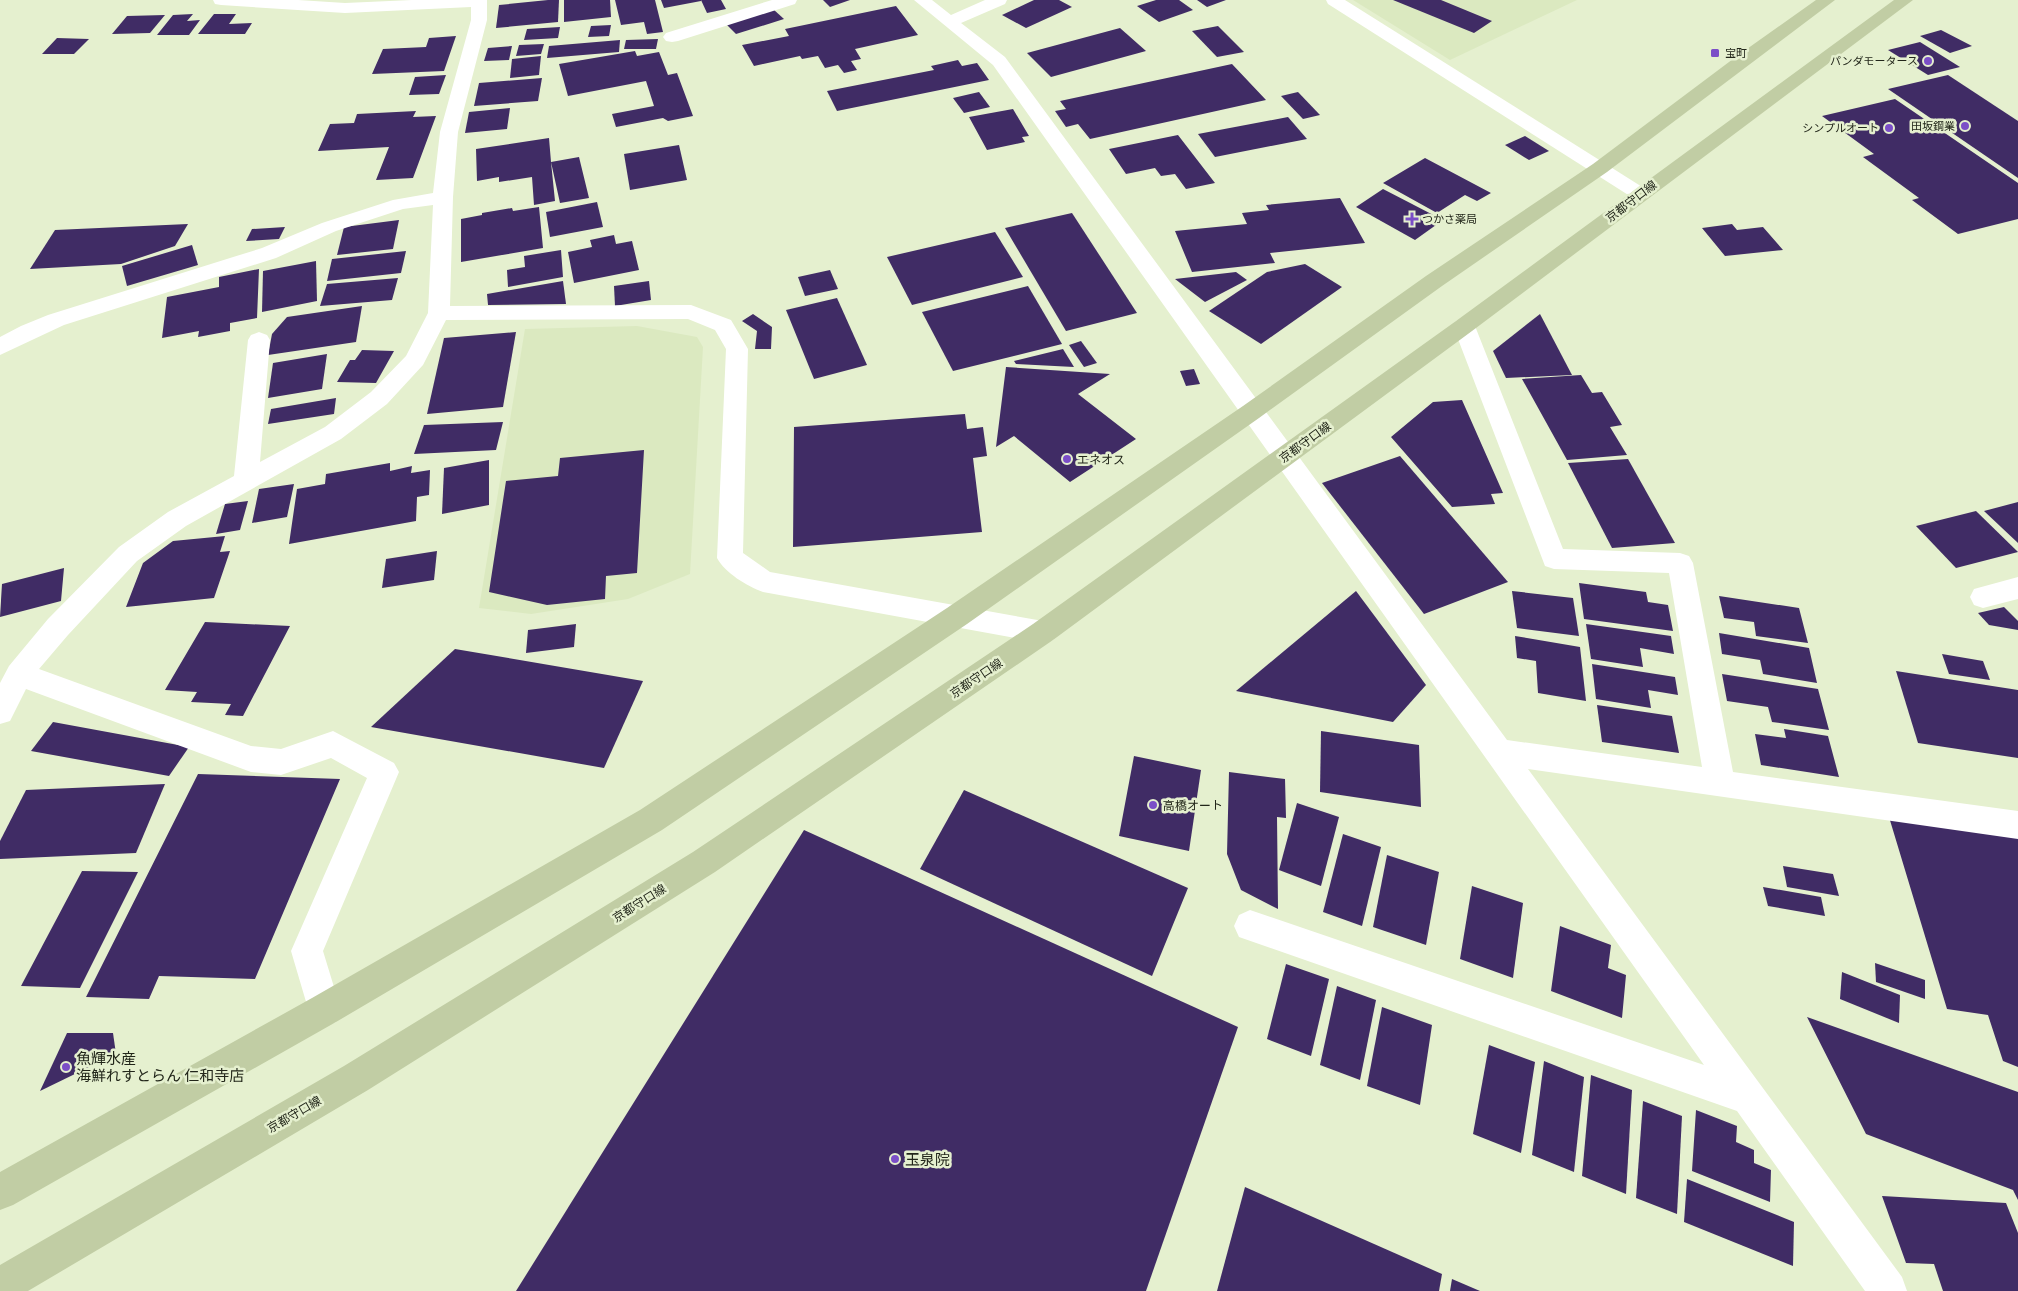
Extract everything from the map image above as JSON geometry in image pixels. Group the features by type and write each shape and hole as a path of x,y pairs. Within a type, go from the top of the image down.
{"main road":[{"path":"0,1192 324,1010 651,820 957,616 1251,412 1434,281 1600,168 1743,60 1827,0"},
{"name":"京都守口線","path":"0,1286 356,1078 704,862 1043,632 1284,458 1905,0"}],"street":[{"path":"0,712 20,674 58,627 128,554 177,519 333,433 379,398 415,360 439,313 443,197 449,132 468,70 479,20 479,1 345,8 221,0"},
{"path":"672,37 789,0"},
{"path":"922,0 999,61 1284,458 1888,1291"},
{"path":"950,21 999,0"},
{"path":"1334,0 1640,194"},
{"path":"0,347 29,331 56,320 269,253 329,226 400,204 443,197"},
{"path":"439,313 691,312 723,325 737,348 730,558 763,581 1043,632"},
{"path":"1464,326 1554,559 1680,564 1720,783"},
{"path":"246,482 259,340"},
{"path":"1983,597 2018,588"},
{"path":"20,674 251,759 281,762 333,744 384,772 306,951 324,1010"},
{"path":"1497,752 2018,825"},
{"path":"1250,926 1747,1097"}],"shaded area":[{"path":"1353,0 1577,0 1450,60"},
{"path":"637,326 697,337 703,347 690,574 628,599 531,614 479,608 525,329"}],"building":[{"path":"559,0 558,22 496,28 499,5"},
{"path":"564,0 610,0 611,17 564,22"},
{"path":"615,0 655,0 663,32 647,34 644,22 621,25"},
{"path":"661,0 701,0 701,1 664,8"},
{"path":"701,0 721,0 726,9 707,13"},
{"path":"823,0 850,0 830,7"},
{"path":"1034,0 1059,0 1072,7 1026,28 1002,15"},
{"path":"1156,0 1179,0 1193,10 1159,22 1137,6"},
{"path":"1197,0 1226,0 1207,7"},
{"path":"1393,0 1441,0 1492,21 1474,33"},
{"path":"896,6 918,35 855,49 861,59 851,61 857,70 844,73 838,65 825,68 818,56 802,59 800,56 754,66 742,45 789,36 785,29"},
{"path":"773,9 784,19 736,34 726,24"},
{"path":"193,14 187,21 200,20 189,35 157,35 173,15"},
{"path":"214,14 236,14 229,24 252,23 245,34 198,34"},
{"path":"165,15 150,33 112,34 127,16"},
{"path":"611,25 609,36 588,37 591,26"},
{"path":"1218,26 1244,52 1217,57 1192,31"},
{"path":"560,27 558,38 524,40 527,29"},
{"path":"1120,28 1146,51 1051,77 1027,53"},
{"path":"1941,30 1972,46 1950,53 1920,36"},
{"path":"456,36 444,71 372,74 383,49 426,47 429,38"},
{"path":"57,38 89,39 74,54 42,54"},
{"path":"658,39 656,49 624,49 626,40"},
{"path":"620,40 619,52 547,58 549,46"},
{"path":"1920,42 1960,67 1928,75 1888,50"},
{"path":"544,44 541,54 516,56 519,45"},
{"path":"512,46 509,60 484,61 488,48"},
{"path":"635,51 637,56 659,52 668,75 677,73 693,116 668,121 663,118 616,127 612,114 654,106 646,81 568,96 559,64"},
{"path":"541,56 539,75 510,78 512,59"},
{"path":"958,60 962,66 977,63 989,80 837,111 827,91 934,70 931,66"},
{"path":"1232,64 1266,100 1090,139 1078,124 1066,127 1055,111 1066,109 1060,101"},
{"path":"446,75 439,94 409,95 415,77"},
{"path":"1948,75 2018,121 2018,178 1888,89"},
{"path":"542,78 538,101 474,106 479,83"},
{"path":"979,92 990,107 964,113 953,98"},
{"path":"1298,92 1320,115 1303,119 1281,96"},
{"path":"1895,99 2018,183 2018,219 1958,234 1912,200 1919,198 1863,157 1874,154 1822,116"},
{"path":"510,108 507,129 465,133 469,112"},
{"path":"1013,109 1029,136 1022,137 1025,142 987,150 969,117"},
{"path":"416,111 413,117 436,116 413,178 376,180 389,147 318,151 330,124 354,123 357,114"},
{"path":"1288,117 1307,139 1215,157 1198,134"},
{"path":"1178,135 1215,183 1186,189 1175,174 1161,176 1155,168 1126,174 1109,149"},
{"path":"1525,136 1549,151 1529,160 1505,145"},
{"path":"549,138 555,201 534,205 532,177 499,182 499,177 477,181 476,149"},
{"path":"679,145 687,180 630,190 624,154"},
{"path":"579,157 589,198 560,203 551,162"},
{"path":"1425,158 1491,193 1477,201 1465,195 1437,213 1383,183"},
{"path":"1383,189 1443,220 1415,240 1356,207"},
{"path":"1340,198 1365,243 1270,253 1275,263 1192,272 1175,231 1247,224 1242,213 1269,210 1266,205"},
{"path":"597,202 603,227 550,237 546,212"},
{"path":"539,207 543,248 461,262 461,219 512,208 513,211"},
{"path":"1072,213 1137,313 1066,331 1005,228"},
{"path":"399,220 393,249 337,255 344,227"},
{"path":"188,224 175,246 121,264 30,269 55,230"},
{"path":"1732,224 1737,230 1763,227 1783,250 1725,256 1702,228"},
{"path":"285,227 279,239 246,241 252,229"},
{"path":"995,232 1023,277 912,305 887,257"},
{"path":"614,235 616,244 632,241 639,270 574,283 568,252 592,247 590,240"},
{"path":"192,245 198,265 127,286 122,266"},
{"path":"561,250 563,277 508,287 507,270 525,267 524,256"},
{"path":"406,251 401,273 327,281 332,259"},
{"path":"316,261 317,301 262,312 263,271"},
{"path":"1305,264 1342,287 1261,344 1209,311 1267,272"},
{"path":"259,269 257,318 230,323 230,331 198,337 199,331 162,338 167,297 219,287 219,277"},
{"path":"830,270 838,289 805,296 798,277"},
{"path":"1236,272 1247,280 1205,302 1175,279"},
{"path":"398,278 392,300 320,306 327,284"},
{"path":"563,281 566,304 488,305 487,294"},
{"path":"649,281 651,300 615,306 614,286"},
{"path":"1028,286 1062,344 953,371 922,312"},
{"path":"837,298 867,365 814,379 786,310"},
{"path":"362,306 356,342 268,355 272,334 287,317"},
{"path":"753,314 772,327 771,349 755,349 757,331 742,321"},
{"path":"1540,314 1572,375 1506,378 1493,351"},
{"path":"516,332 503,407 427,414 444,338"},
{"path":"1081,341 1097,363 1084,367 1069,345"},
{"path":"1063,349 1074,367 1016,364 1014,361"},
{"path":"362,350 394,351 376,383 337,382 350,360 355,360"},
{"path":"327,354 322,389 268,398 273,363"},
{"path":"1006,367 1110,374 1078,394 1136,439 1070,482 1014,436 996,447"},
{"path":"1194,369 1200,384 1186,386 1180,371"},
{"path":"1581,375 1592,393 1602,392 1622,425 1610,427 1627,455 1567,460 1522,379"},
{"path":"336,398 334,414 268,424 271,409"},
{"path":"1462,400 1503,493 1491,494 1495,504 1452,507 1391,437 1433,402"},
{"path":"965,414 967,429 983,427 987,456 973,458 982,532 793,547 794,427"},
{"path":"503,422 496,450 414,454 424,425"},
{"path":"644,450 637,573 606,576 605,599 547,605 489,592 506,481 558,476 560,458"},
{"path":"1400,456 1508,582 1424,614 1322,483"},
{"path":"1628,459 1675,543 1612,548 1568,463"},
{"path":"489,460 489,505 442,514 444,468"},
{"path":"390,463 390,471 412,466 411,473 430,470 429,495 417,497 416,521 289,544 297,489 325,484 326,474"},
{"path":"294,484 287,517 252,523 259,489"},
{"path":"248,501 240,530 216,534 225,504"},
{"path":"2018,502 2018,543 1984,511"},
{"path":"1976,511 2018,552 1956,568 1916,526"},
{"path":"225,536 220,552 230,551 214,598 126,607 143,563 173,541"},
{"path":"437,551 434,580 382,588 386,559"},
{"path":"64,568 61,601 0,617 2,584"},
{"path":"1579,583 1646,592 1648,602 1668,605 1673,631 1584,619"},
{"path":"1356,591 1426,685 1393,722 1236,691"},
{"path":"1512,591 1573,598 1579,636 1517,628"},
{"path":"1719,596 1799,608 1808,643 1756,636 1754,622 1724,618"},
{"path":"2004,607 2018,621 2018,630 1989,625 1978,613"},
{"path":"205,622 290,626 243,716 225,715 231,704 191,702 197,692 165,690"},
{"path":"576,624 574,647 526,653 528,630"},
{"path":"1586,624 1671,636 1674,654 1640,648 1643,667 1591,659"},
{"path":"1719,633 1809,648 1817,683 1763,674 1760,660 1722,654"},
{"path":"1515,636 1580,647 1586,701 1538,693 1536,661 1517,658"},
{"path":"455,649 643,681 604,768 371,727"},
{"path":"1942,654 1983,661 1990,680 1949,674"},
{"path":"1592,664 1675,677 1678,695 1648,690 1651,708 1596,699"},
{"path":"1896,671 2018,690 2018,758 1918,743"},
{"path":"1722,674 1818,689 1829,730 1772,722 1768,707 1727,701"},
{"path":"1597,705 1672,716 1679,753 1602,742"},
{"path":"53,722 189,747 169,776 31,751"},
{"path":"1784,729 1828,736 1839,777 1761,765 1755,734 1786,738"},
{"path":"1321,731 1419,745 1421,807 1320,792"},
{"path":"1134,756 1201,770 1189,851 1119,836"},
{"path":"1229,772 1285,779 1286,818 1277,817 1278,909 1241,890 1227,854"},
{"path":"198,774 340,779 255,979 159,976 149,999 86,997"},
{"path":"165,784 136,853 0,859 0,841 26,790"},
{"path":"964,790 1188,888 1152,976 920,869"},
{"path":"1297,803 1339,817 1321,886 1279,870"},
{"path":"1889,817 2018,836 2018,1067 2003,1061 1988,1015 1947,1009"},
{"name":"玉泉院","path":"804,830 1238,1027 1146,1291 516,1291"},
{"path":"1343,834 1381,847 1362,926 1323,912"},
{"path":"1387,855 1439,872 1426,945 1373,927"},
{"path":"1783,866 1833,874 1839,896 1787,887"},
{"path":"82,871 138,872 80,988 21,986"},
{"path":"1472,886 1523,903 1513,978 1460,959"},
{"path":"1763,887 1821,897 1825,916 1768,906"},
{"path":"1560,926 1611,945 1608,968 1626,975 1622,1018 1551,991"},
{"path":"1875,963 1925,980 1925,999 1876,982"},
{"path":"1286,964 1329,979 1311,1056 1267,1039"},
{"path":"1842,972 1900,995 1899,1023 1840,999"},
{"path":"1337,986 1376,1000 1360,1080 1320,1065"},
{"path":"1382,1007 1432,1025 1420,1105 1367,1086"},
{"path":"1807,1017 2018,1092 2018,1200 2013,1190 1866,1134"},
{"path":"67,1033 113,1033 116,1054 40,1091"},
{"path":"1489,1045 1535,1062 1521,1153 1473,1134"},
{"path":"1544,1061 1584,1077 1574,1172 1532,1155"},
{"path":"1591,1075 1632,1090 1626,1194 1582,1176"},
{"path":"1643,1101 1682,1116 1677,1214 1636,1198"},
{"path":"1696,1110 1737,1126 1736,1142 1754,1150 1754,1163 1771,1170 1770,1202 1692,1171"},
{"path":"1687,1179 1794,1222 1793,1266 1684,1222"},
{"path":"1245,1187 1442,1274 1439,1291 1217,1291"},
{"path":"1882,1196 2006,1203 2018,1233 2018,1291 1943,1291 1934,1264 1906,1263"},
{"path":"1452,1279 1480,1291 1450,1291"}],"place":[{"name":"宝町","path":"1715,53"},
{"name":"パンダモータース","path":"1928,61"},
{"name":"田坂鋼業","path":"1965,126"},
{"name":"シンプルオート","path":"1889,128"},
{"name":"つかさ薬局","path":"1412,219"},
{"name":"エネオス","path":"1067,459"},
{"name":"高橋オート","path":"1153,805"},
{"name":"魚輝水産 海鮮れすとらん 仁和寺店","path":"66,1067"},
{"name":"玉泉院","path":"895,1159"}]}
